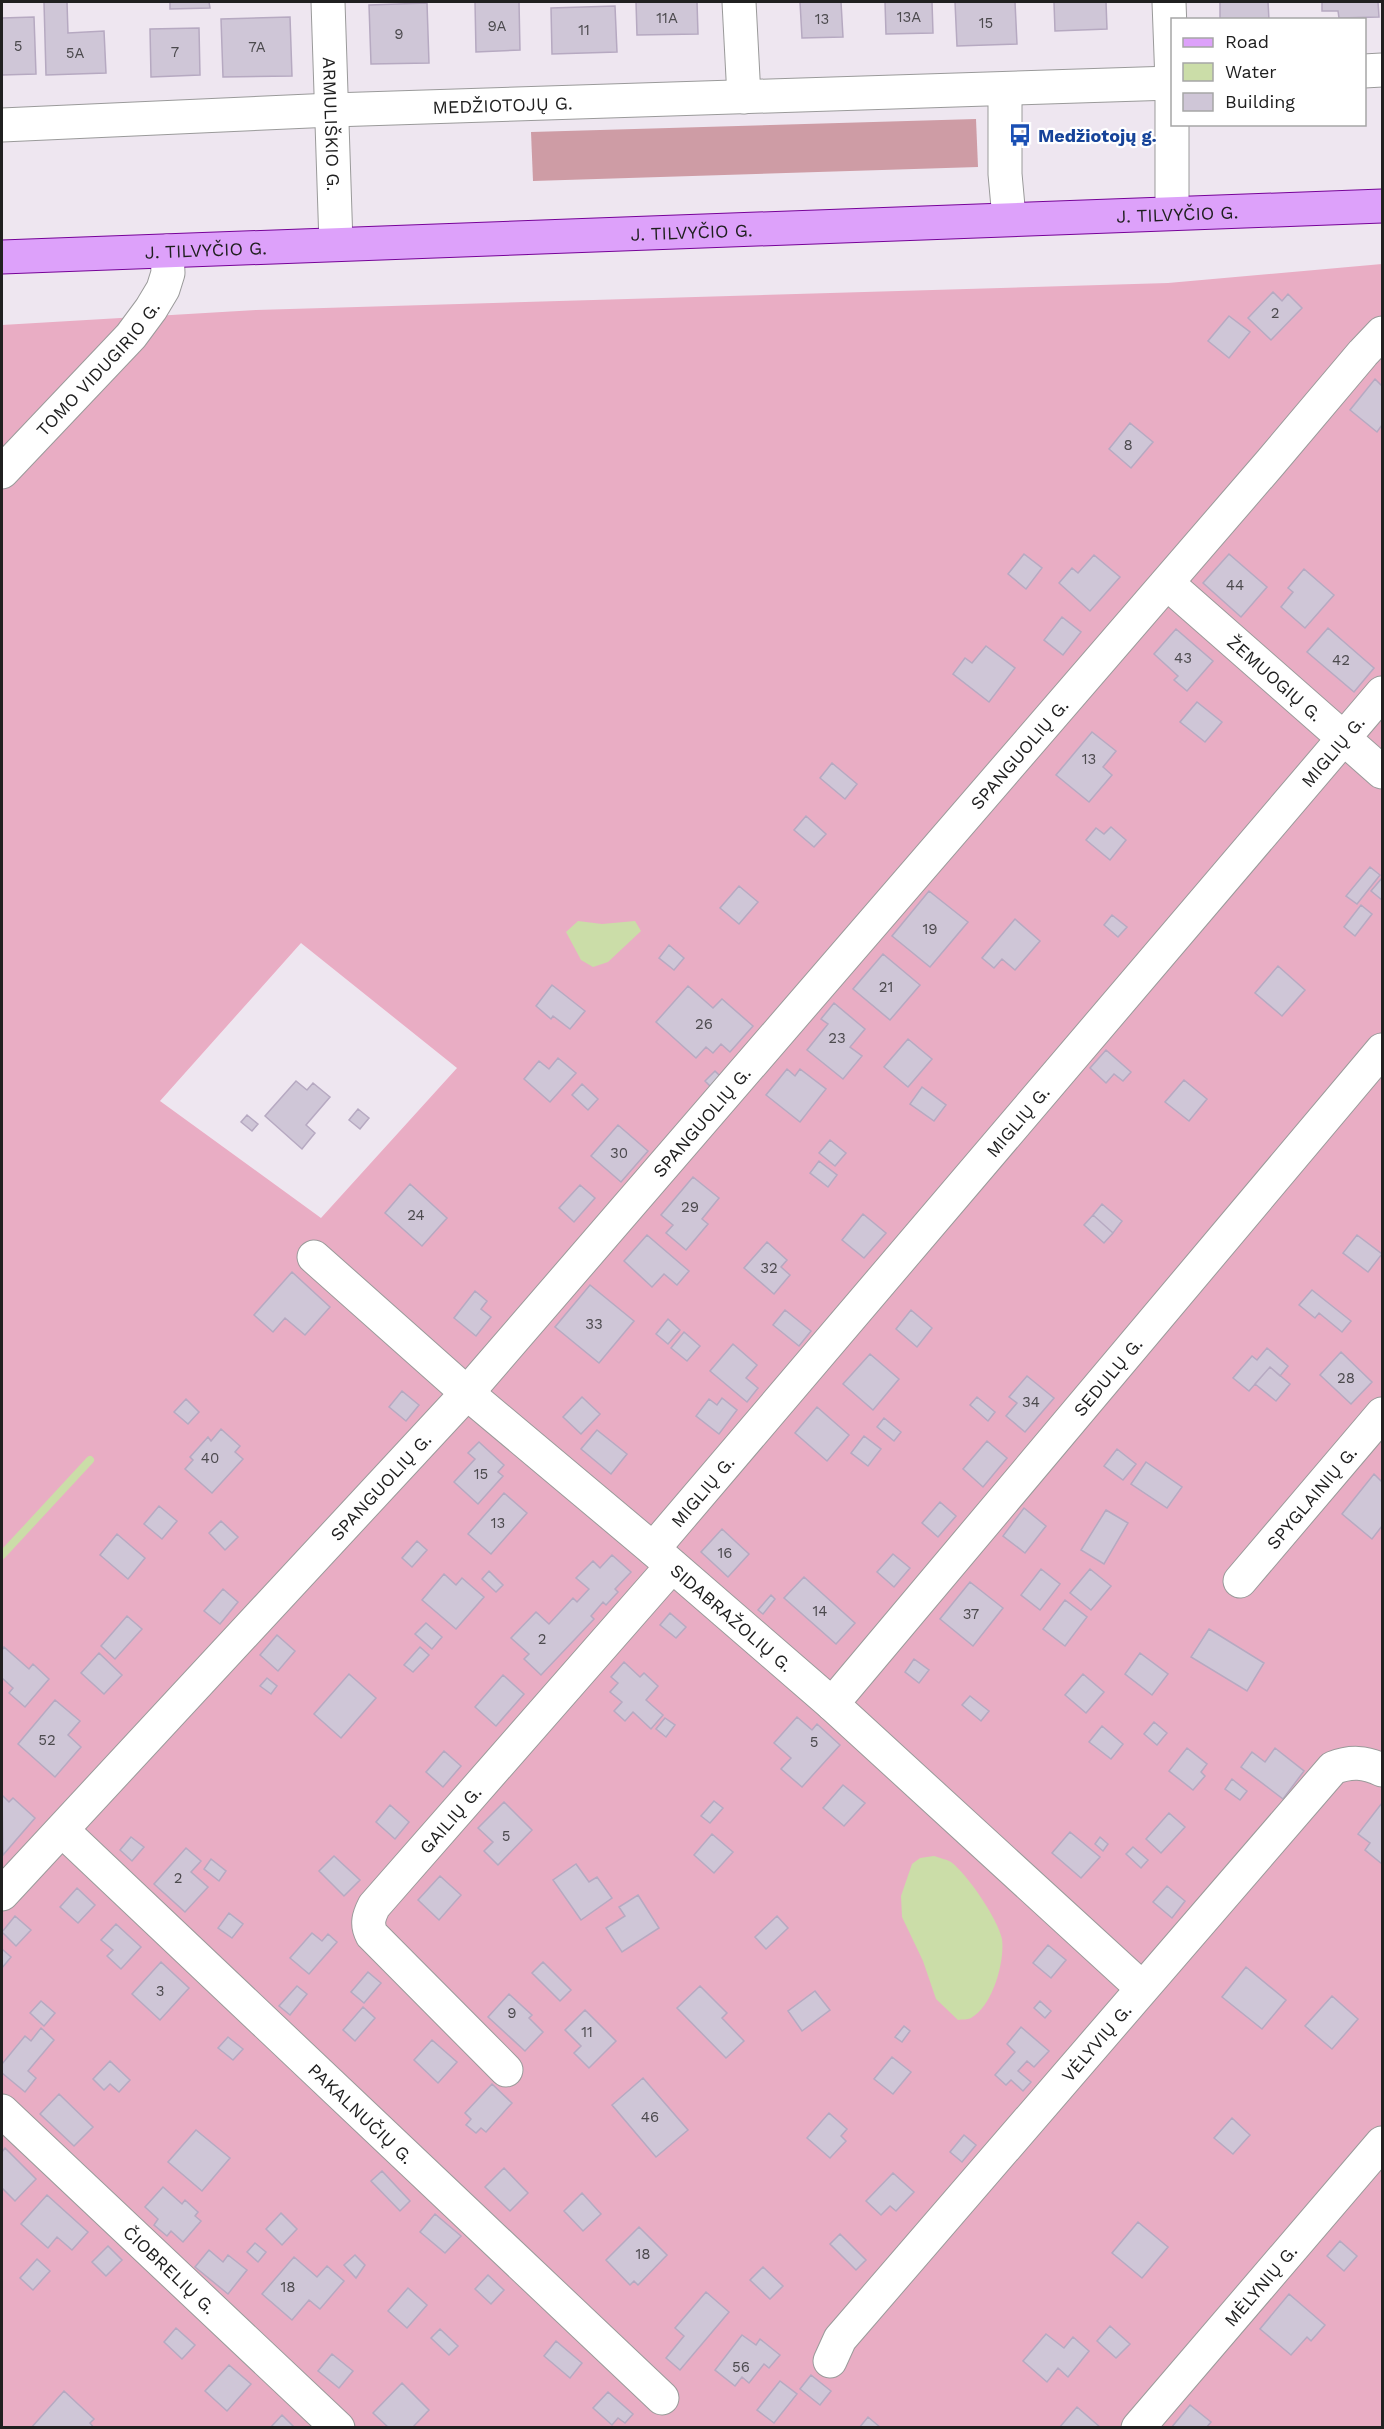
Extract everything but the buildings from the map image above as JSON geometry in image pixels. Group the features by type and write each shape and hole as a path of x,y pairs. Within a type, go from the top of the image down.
{"main road":[{"name":"J. TILVYČIO G.","path":"2,257 1009,218 1383,206"}],"street":[{"name":"ARMULIŠKIO G.","path":"328,2 336,244"},
{"path":"739,2 744,97"},
{"path":"1169,2 1171,43"},
{"path":"1366,71 1383,70"},
{"name":"MEDŽIOTOJŲ G.","path":"2,125 332,110 1171,84"},
{"path":"1005,89 1005,174 1009,218"},
{"path":"1172,212 1173,126"},
{"name":"TOMO VIDUGIRIO G.","path":"2,472 131,336 151,309 165,281 168,251"},
{"name":"SPANGUOLIŲ G.","path":"2,1894 467,1393 1363,353 1383,333"},
{"name":"ŽEMUOGIŲ G.","path":"1167,583 1383,772"},
{"name":"MIGLIŲ G.","path":"662,1558 1383,693"},
{"name":"SEDULŲ G.","path":"832,1704 1383,1050"},
{"name":"SIDABRAŽOLIŲ G.","path":"314,1257 467,1393 832,1704 1142,1988"},
{"name":"SPYGLAINIŲ G.","path":"1240,1581 1383,1414"},
{"name":"GAILIŲ G.","path":"506,2070 372,1935 367,1927 369,1915 662,1558"},
{"name":"VĖLYVIŲ G.","path":"830,2361 840,2339 1333,1768 1345,1763 1367,1763 1383,1770"},
{"name":"PAKALNUČIŲ G.","path":"62,1830 662,2398"},
{"name":"ČIOBRELIŲ G.","path":"2,2111 338,2427"},
{"name":"MĖLYNIŲ G.","path":"1138,2427 1383,2143"}],"shaded area":[{"path":"976,119 978,167 533,181 531,132"},
{"path":"1382,264 1382,2427 2,2428 2,325 256,310 1168,283","holes":["301,943 457,1068 321,1218 160,1101"]}],"water":[{"path":"578,921 602,924 635,921 641,931 608,962 593,967 581,960 566,932"},
{"path":"934,1856 951,1862 965,1876 995,1920 1002,1939 1002,1959 991,1994 979,2012 968,2019 958,2020 936,1999 923,1961 902,1917 901,1896 912,1864 920,1858"}],"waterway":[{"path":"2,1555 90,1460"}],"place":[{"name":"Medžiotojų g.","path":"1020,135"}]}
